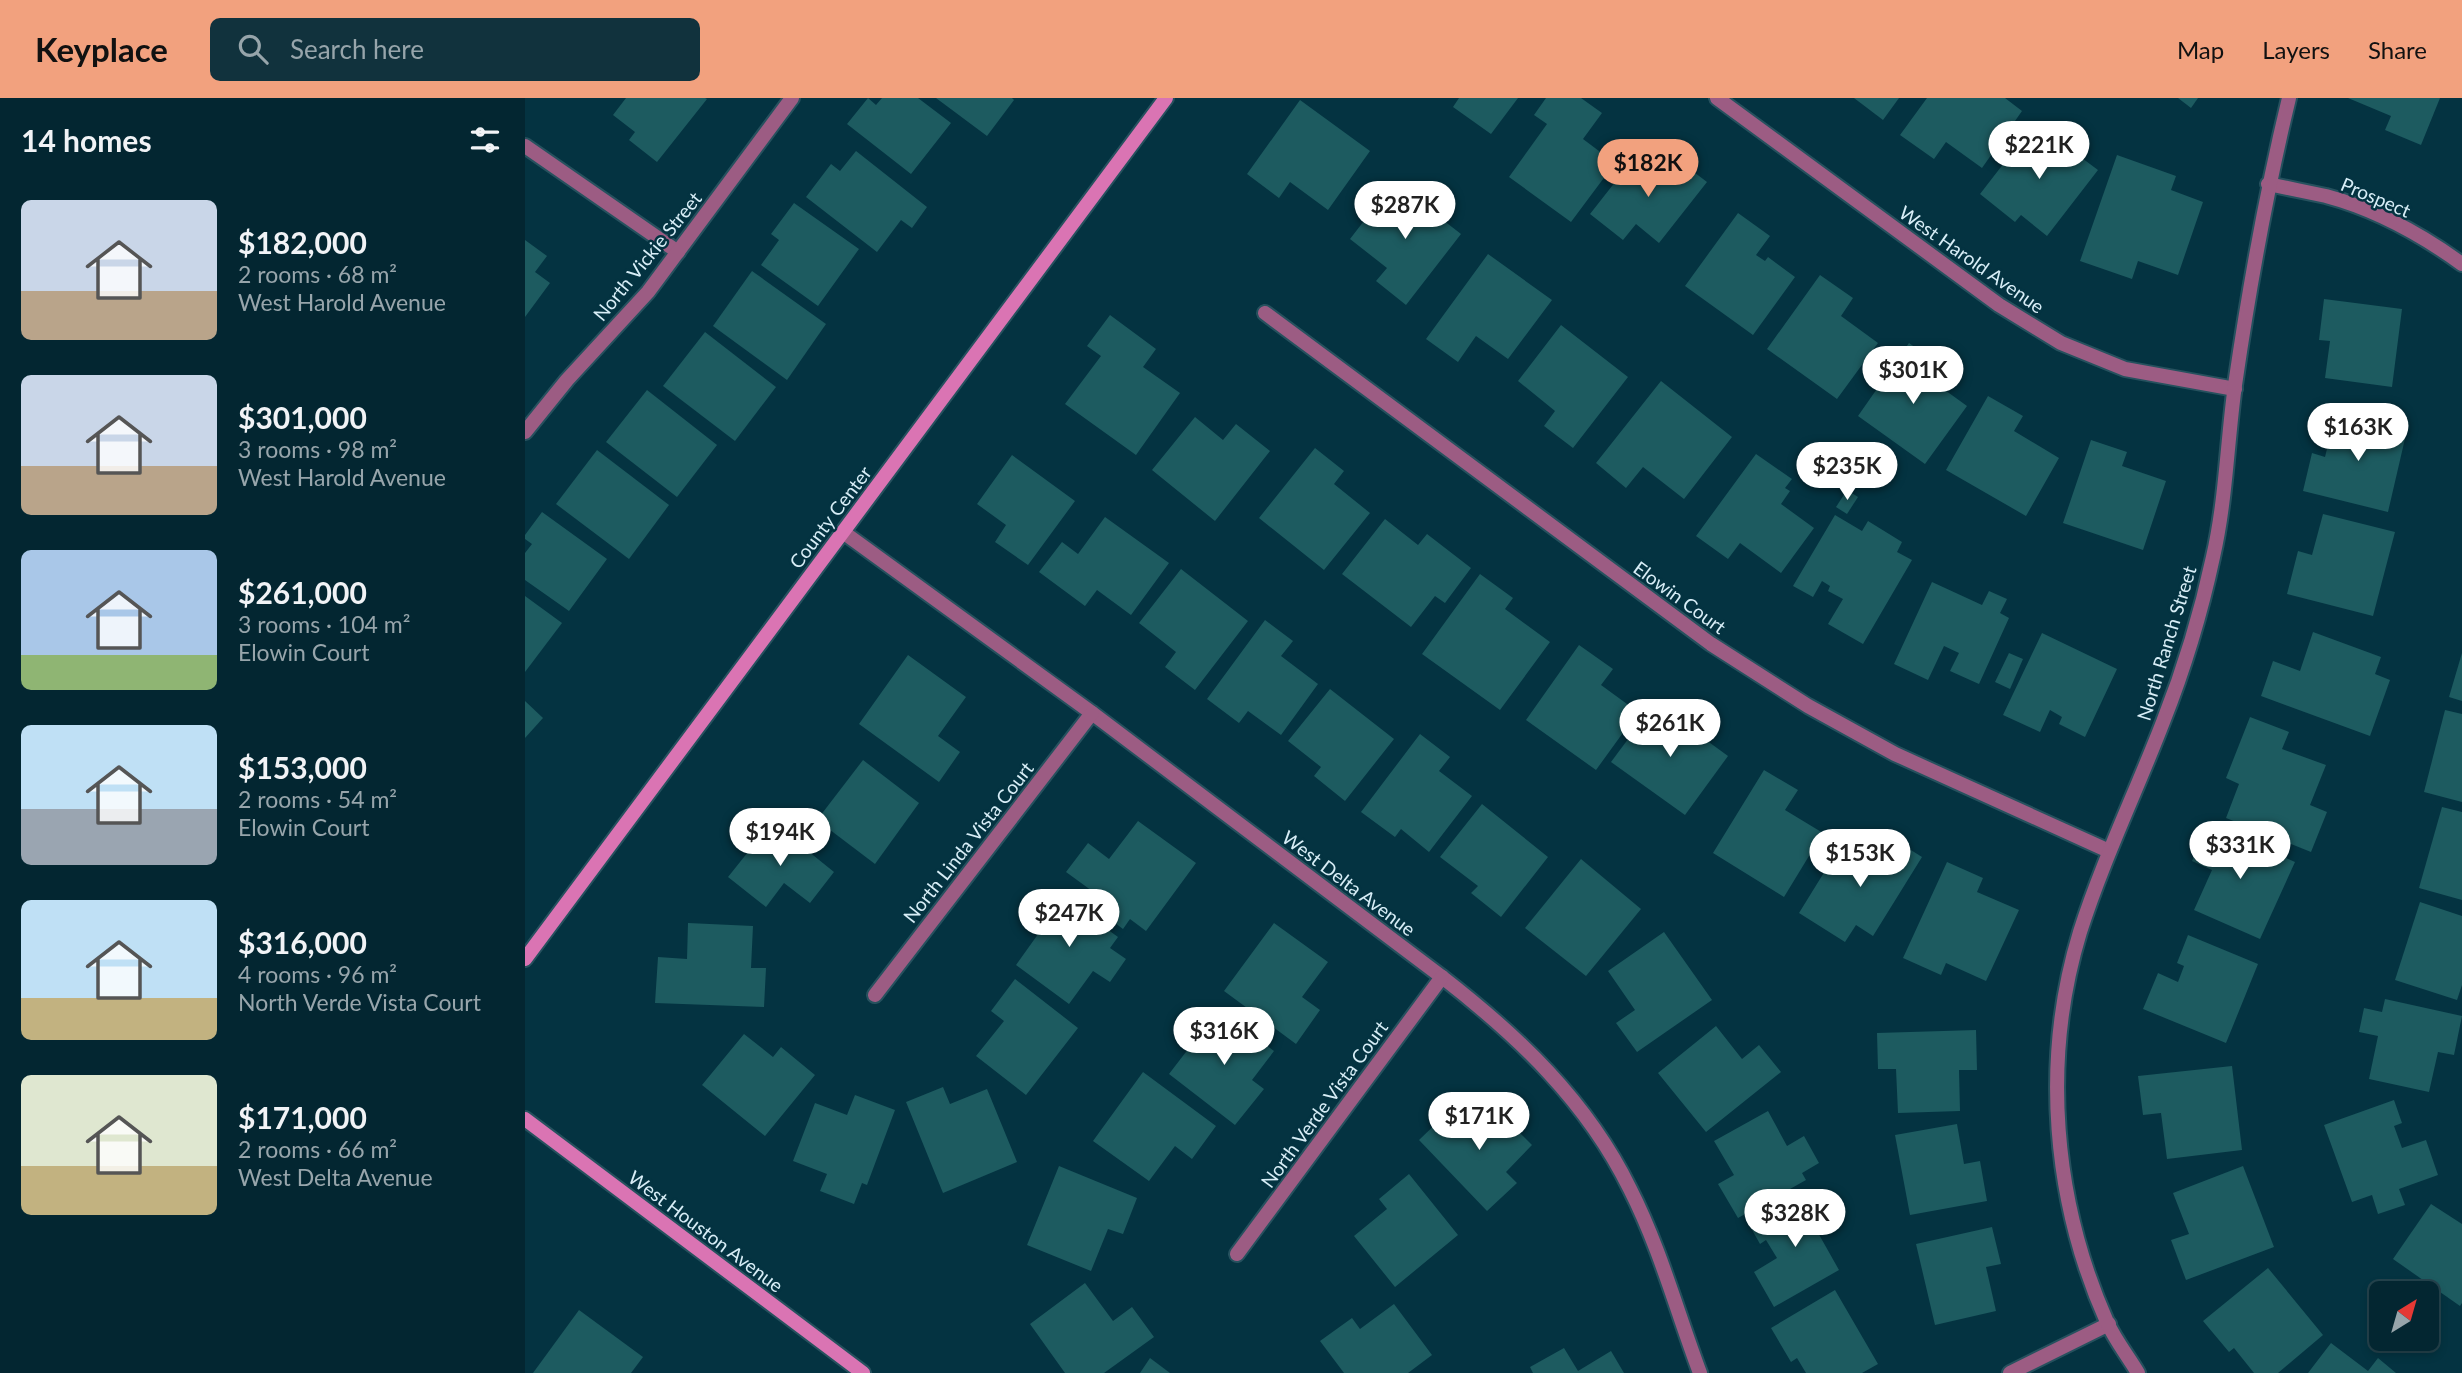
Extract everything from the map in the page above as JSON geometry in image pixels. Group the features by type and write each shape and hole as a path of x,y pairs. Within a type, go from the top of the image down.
{"street":[{"name":"North Vickie Street","path":"525,432 567,380 648,292 792,98"},
{"name":"County Center","path":"525,959 1166,98"},
{"name":"West Harold Avenue","path":"1717,98 2000,305 2061,343 2125,369 2235,389"},
{"name":"North Ranch Street","path":"2138,1373 2109,1325 2082,1257 2064,1188 2057,1100 2061,1010 2080,934 2109,851 2164,720 2193,635 2213,556 2227,478 2235,389 2268,184 2289,98"},
{"path":"525,146 678,252"},
{"name":"Prospect","path":"2268,184 2328,197 2361,208 2438,247 2462,264"},
{"name":"Elowin Court","path":"1265,313 1711,644 1808,706 1895,754 2109,851"},
{"name":"West Delta Avenue","path":"843,532 1092,713 1484,1010 1532,1053 1569,1094 1603,1140 1630,1189 1664,1268 1700,1373"},
{"name":"North Linda Vista Court","path":"874,995 1092,713"},
{"name":"North Verde Vista Court","path":"1237,1254 1441,977"},
{"name":"West Houston Avenue","path":"525,1119 863,1373"},
{"path":"2010,1373 2109,1325"}],"building":[{"path":"626,98 707,99 657,162 629,140 635,132 613,115"},
{"path":"868,98 876,105 882,98 918,98 951,123 911,174 847,124"},
{"path":"936,98 1012,98 1014,100 987,136"},
{"path":"1459,98 1518,98 1491,134 1453,107"},
{"path":"1546,98 1581,98 1602,113 1583,139 1615,163 1571,222 1509,177 1547,124 1534,115"},
{"path":"1854,98 1899,98 1883,120"},
{"path":"1927,98 2005,98 2022,111 1982,168 1946,142 1934,159 1900,135"},
{"path":"2178,98 2198,98 2191,108"},
{"path":"2348,98 2440,98 2421,145 2385,130 2391,116"},
{"path":"1300,100 1370,151 1328,210 1290,182 1279,198 1247,174"},
{"path":"2035,123 2098,170 2047,236 2021,215 2015,222 1980,194"},
{"path":"856,151 927,207 912,228 901,220 877,252 806,197 831,164 840,171"},
{"path":"2117,155 2176,176 2171,190 2203,202 2178,275 2138,261 2132,279 2080,261"},
{"path":"1674,157 1707,182 1659,243 1636,224 1623,240 1590,214 1634,158 1659,176"},
{"path":"1394,182 1461,234 1406,305 1376,281 1387,268 1350,239"},
{"path":"794,203 859,249 818,306 761,265 779,240 771,234"},
{"path":"1738,213 1770,236 1756,255 1765,261 1768,257 1795,277 1753,335 1685,286"},
{"path":"525,240 547,256 535,272 550,283 525,317"},
{"path":"1488,254 1552,300 1508,359 1476,336 1458,362 1426,339"},
{"path":"752,271 826,324 787,380 713,326"},
{"path":"1820,275 1853,298 1841,316 1878,343 1837,399 1767,349"},
{"path":"2324,299 2402,309 2392,387 2325,378 2330,341 2319,340"},
{"path":"1110,315 1156,349 1143,367 1180,393 1136,455 1065,404 1101,356 1087,346"},
{"path":"1561,325 1628,377 1573,448 1544,426 1555,411 1518,381"},
{"path":"705,332 776,387 735,441 663,386"},
{"path":"1909,343 1941,366 1931,380 1967,406 1925,464 1858,416"},
{"path":"1661,381 1732,437 1684,499 1643,467 1626,488 1596,463"},
{"path":"647,390 717,445 677,497 606,442"},
{"path":"1988,396 2023,416 2014,431 2059,458 2026,516 1946,470"},
{"path":"2336,412 2407,430 2388,512 2303,491 2312,453 2325,457"},
{"path":"1195,417 1223,440 1236,424 1270,451 1215,521 1152,470"},
{"path":"2091,440 2127,452 2122,466 2166,481 2143,550 2063,523"},
{"path":"1315,448 1344,471 1334,484 1370,513 1324,570 1259,518"},
{"path":"597,450 669,505 629,559 556,504"},
{"path":"1756,454 1792,479 1785,488 1790,491 1781,504 1814,528 1781,573 1740,543 1728,559 1696,536"},
{"path":"1012,455 1075,501 1028,565 995,542 1006,525 977,504"},
{"path":"1847,490 1858,497 1847,514 1836,507"},
{"path":"542,512 607,559 569,611 525,580 525,553 532,544 525,539 525,535"},
{"path":"2323,514 2395,532 2373,616 2287,594 2298,551 2312,555"},
{"path":"1835,515 1862,531 1868,521 1902,542 1897,552 1912,560 1863,644 1828,624 1843,599 1828,591 1830,586 1822,581 1813,597 1793,586"},
{"path":"1105,517 1169,563 1131,615 1097,590 1085,606 1039,572 1062,542 1078,554"},
{"path":"1385,519 1418,545 1427,534 1471,568 1445,603 1435,596 1411,627 1342,574"},
{"path":"1181,569 1248,621 1195,690 1165,667 1176,652 1139,623"},
{"path":"1480,574 1513,598 1505,609 1550,642 1500,710 1422,654"},
{"path":"1932,582 1982,605 1989,591 2007,599 2000,613 2009,618 1979,684 1950,671 1959,653 1944,646 1928,680 1894,664"},
{"path":"525,596 562,623 525,672"},
{"path":"1265,620 1293,641 1281,656 1318,684 1281,735 1248,711 1239,723 1207,699"},
{"path":"2313,632 2381,657 2375,674 2390,680 2370,736 2261,696 2273,661 2300,671"},
{"path":"2042,633 2117,669 2085,737 2059,724 2062,717 2050,710 2040,732 2003,715"},
{"path":"1579,645 1613,669 1601,685 1638,712 1596,770 1526,720"},
{"path":"2009,653 2023,659 2010,689 1995,682"},
{"path":"2462,653 2462,701 2449,697"},
{"path":"908,655 966,697 938,736 960,752 939,782 859,724"},
{"path":"1330,689 1394,739 1345,801 1314,776 1321,767 1288,741"},
{"path":"525,701 543,718 525,738"},
{"path":"1655,703 1728,756 1685,815 1611,762"},
{"path":"2445,710 2462,714 2462,802 2424,792"},
{"path":"2250,717 2289,732 2282,749 2326,765 2310,805 2327,812 2311,852 2226,818 2239,784 2226,778"},
{"path":"1420,734 1450,757 1439,771 1472,796 1429,852 1401,829 1395,837 1361,812"},
{"path":"863,760 919,803 875,864 817,820"},
{"path":"1764,770 1798,790 1785,810 1823,833 1784,897 1713,853"},
{"path":"1482,804 1548,857 1501,917 1471,893 1478,886 1440,857"},
{"path":"2442,807 2462,812 2462,900 2419,888"},
{"path":"1138,821 1196,863 1146,931 1130,919 1123,929 1103,914 1110,904 1066,872 1088,843 1109,859"},
{"path":"772,822 834,872 810,903 784,883 766,907 728,877"},
{"path":"2209,823 2295,862 2260,939 2194,910 2212,870 2192,861"},
{"path":"1887,835 1922,857 1873,936 1856,925 1845,942 1799,913 1841,845 1869,863"},
{"path":"1581,859 1641,909 1586,976 1525,928"},
{"path":"1947,862 1983,878 1977,892 2019,910 1986,981 1946,963 1941,975 1903,958"},
{"path":"1053,890 1118,937 1110,948 1126,959 1110,982 1093,971 1069,1004 1016,965 1041,930 1030,921"},
{"path":"2420,902 2462,916 2462,985 2457,1000 2395,980"},
{"path":"688,923 753,926 751,968 766,968 764,1007 655,1003 658,957 687,959"},
{"path":"1274,923 1328,962 1302,997 1320,1010 1296,1044 1224,991"},
{"path":"1664,932 1712,1000 1637,1052 1616,1023 1635,1010 1608,971"},
{"path":"2188,935 2258,964 2226,1043 2143,1009 2158,973 2178,982 2184,966 2177,963"},
{"path":"1015,979 1078,1028 1026,1095 976,1056 1004,1021 991,1011"},
{"path":"2385,999 2462,1016 2454,1055 2438,1052 2429,1092 2369,1079 2378,1036 2359,1032 2364,1008 2382,1012"},
{"path":"1219,1009 1274,1051 1252,1080 1264,1089 1235,1125 1169,1074"},
{"path":"1716,1026 1742,1059 1759,1045 1781,1072 1706,1132 1658,1073"},
{"path":"1976,1030 1977,1070 1959,1070 1960,1111 1898,1113 1896,1069 1878,1069 1877,1033"},
{"path":"744,1034 773,1057 781,1047 815,1075 765,1136 702,1085"},
{"path":"2232,1066 2242,1150 2167,1159 2161,1113 2143,1115 2138,1076"},
{"path":"1143,1072 1216,1126 1192,1159 1175,1146 1149,1181 1093,1141"},
{"path":"943,1087 950,1104 987,1089 1017,1162 943,1193 906,1102"},
{"path":"855,1095 895,1110 867,1185 862,1183 854,1204 820,1191 827,1174 793,1161 815,1103 847,1115"},
{"path":"1487,1100 1532,1145 1506,1172 1517,1183 1487,1211 1419,1140 1447,1113 1460,1126"},
{"path":"2394,1100 2402,1123 2394,1126 2402,1148 2426,1140 2438,1175 2399,1189 2405,1205 2378,1214 2372,1195 2352,1202 2324,1125"},
{"path":"1768,1111 1787,1146 1804,1136 1819,1163 1802,1173 1806,1180 1738,1218 1718,1184 1734,1175 1714,1141"},
{"path":"1957,1124 1964,1164 1980,1161 1987,1201 1910,1215 1895,1135"},
{"path":"1059,1166 1137,1198 1123,1234 1108,1229 1091,1271 1027,1245"},
{"path":"2243,1166 2274,1247 2186,1280 2171,1240 2189,1234 2173,1193"},
{"path":"1409,1174 1458,1235 1395,1287 1354,1236 1387,1209 1379,1199"},
{"path":"1816,1191 1833,1221 1817,1231 1839,1270 1774,1307 1754,1272 1777,1258 1766,1240 1760,1244 1751,1228"},
{"path":"2431,1204 2462,1224 2460,1306 2439,1291 2439,1281 2424,1281 2393,1259"},
{"path":"1992,1227 2001,1264 1986,1267 1996,1311 1935,1325 1916,1244"},
{"path":"2268,1268 2323,1335 2278,1373 2254,1373 2234,1348 2229,1352 2203,1321"},
{"path":"1085,1283 1113,1321 1132,1307 1154,1337 1104,1373 1065,1373 1030,1324"},
{"path":"1835,1290 1878,1364 1862,1373 1806,1373 1797,1358 1791,1362 1771,1328"},
{"path":"1394,1304 1432,1355 1408,1373 1344,1373 1320,1341 1352,1318 1360,1329"},
{"path":"579,1310 643,1357 631,1373 533,1373"},
{"path":"2331,1343 2368,1371 2378,1358 2396,1373 2308,1373"},
{"path":"1564,1348 1578,1371 1611,1351 1624,1373 1533,1373 1530,1367"},
{"path":"1150,1358 1170,1373 1140,1373"}]}
